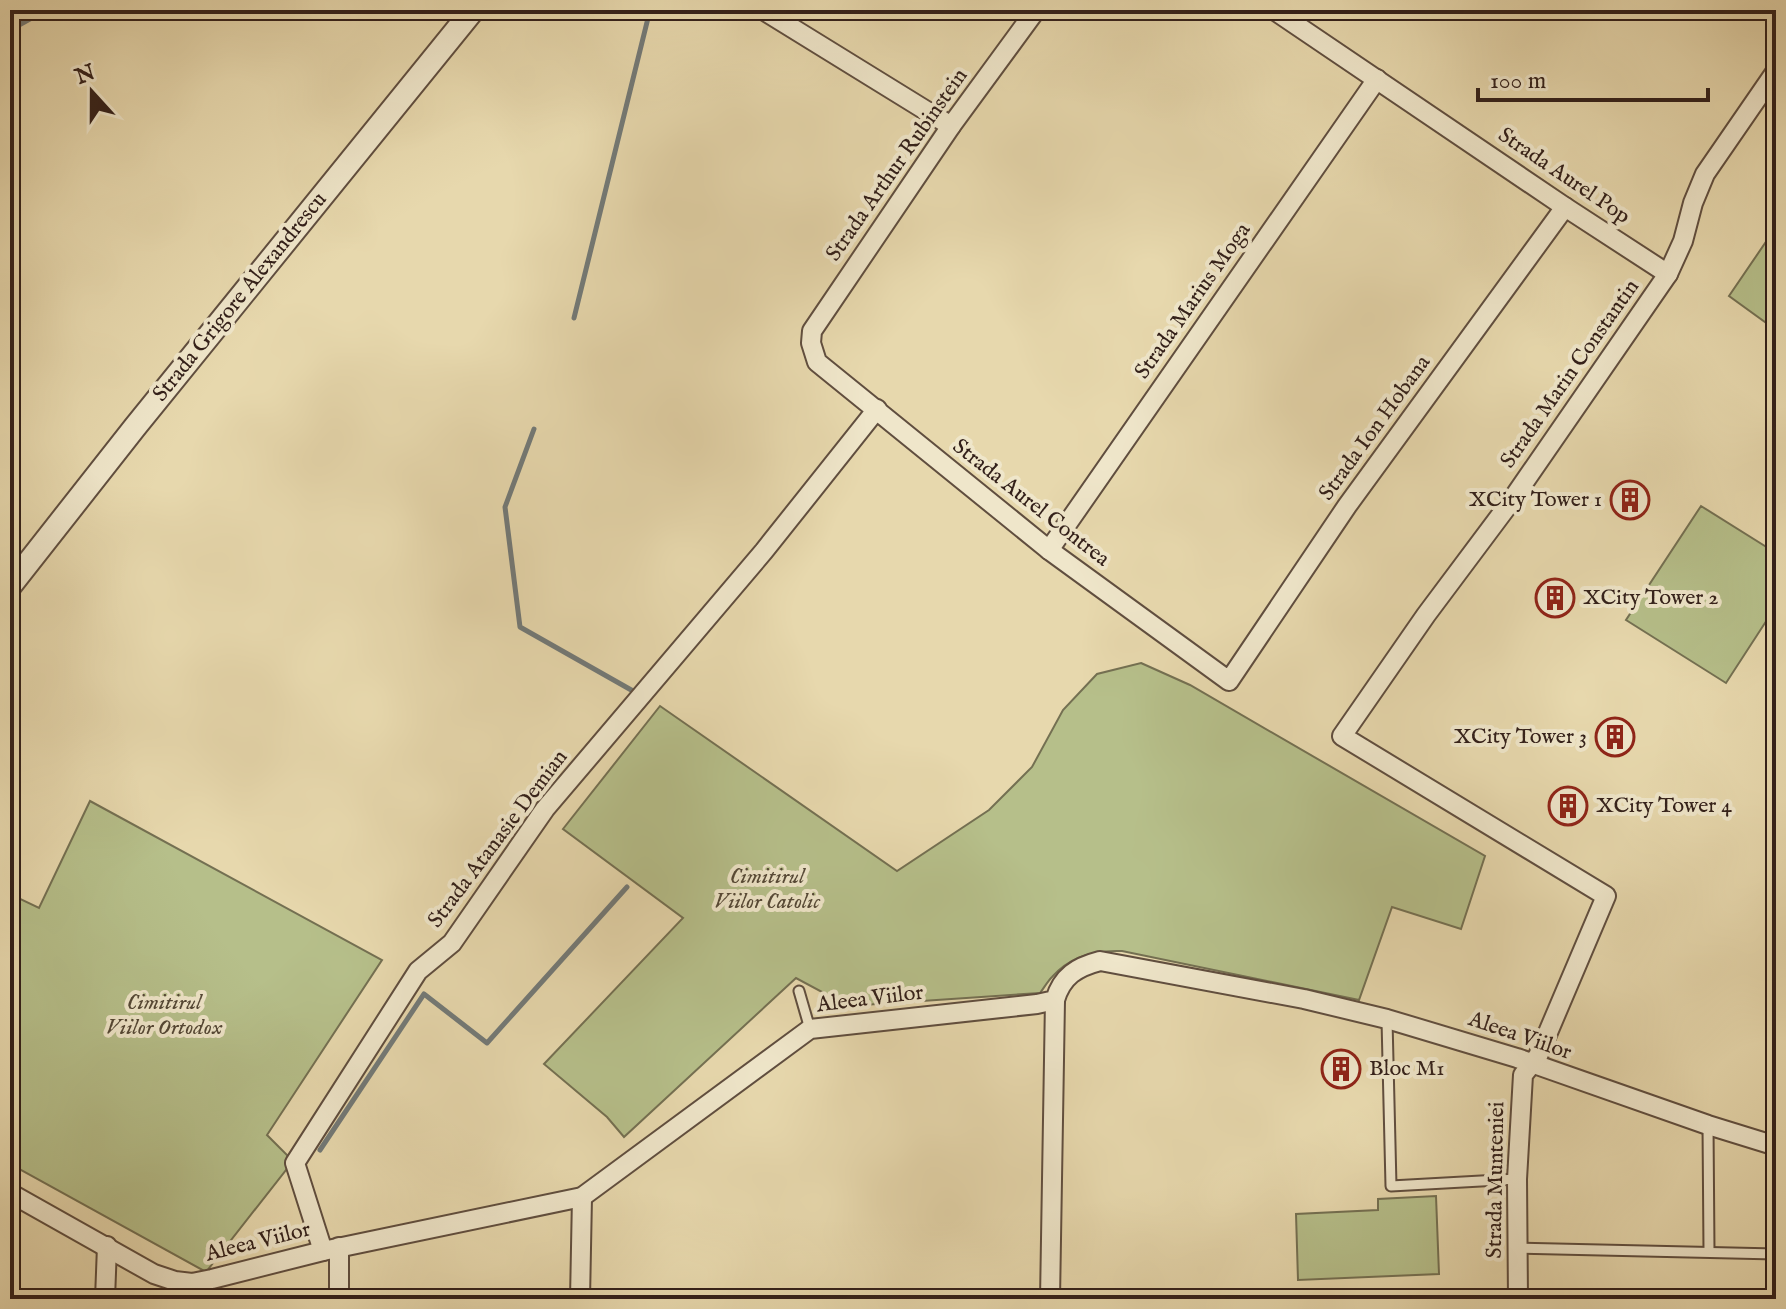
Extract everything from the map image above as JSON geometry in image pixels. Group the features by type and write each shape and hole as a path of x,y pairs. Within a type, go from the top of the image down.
{"street":[{"name":"Strada Grigore Alexandrescu","path":"10,586 154,403 473,10"},
{"path":"763,10 951,126"},
{"name":"Strada Arthur Rubinstein","path":"812,352 812,331 951,126 1036,10"},
{"name":"Strada Aurel Pop","path":"1274,10 1668,274"},
{"name":"Strada Marin Constantin","path":"1606,896 1342,736 1426,615 1509,504 1668,274 1683,241 1705,174 1776,71"},
{"name":"Strada Marius Moga","path":"1049,550 1377,79"},
{"name":"Strada Ion Hobana","path":"1229,681 1347,506 1565,207"},
{"name":"Strada Aurel Contrea","path":"812,352 817,362 1049,550 1229,681"},
{"name":"Strada Atanasie Demian","path":"331,1249 295,1163 418,971 452,943 545,809 764,551 877,409"},
{"name":"Strada Munteniei","path":"1518,1299 1517,1179 1523,1075 1538,1056 1606,896"},
{"name":"Aleea Viilor","path":"10,1193 154,1274 192,1283 331,1249 582,1197 810,1029 1055,1000 1062,981 1070,974 1082,966 1100,961 1304,999 1387,1019 1517,1058 1776,1146"},
{"path":"1050,1299 1055,1000"},
{"path":"580,1299 582,1197"},
{"path":"105,1299 107,1246"},
{"path":"331,1249 339,1299"}],"lane":[{"path":"799,991 810,1029"},
{"path":"1387,1019 1391,1186 1517,1179"},
{"path":"1708,1125 1709,1251"},
{"path":"1517,1248 1776,1254"}],"green space":[{"path":"1776,227 1776,330 1729,296"},
{"path":"1701,506 1776,553 1776,606 1726,683 1626,620"},
{"name":"Cimitirul Viilor Catolic","path":"1141,663 1190,685 1485,856 1461,929 1392,907 1359,1000 1122,951 1093,953 1075,959 1059,970 1040,993 848,1006 796,978 624,1137 607,1117 544,1064 683,918 563,829 660,706 897,871 989,810 1032,767 1063,710 1097,674"},
{"name":"Cimitirul Viilor Ortodox","path":"90,801 382,960 267,1135 293,1161 206,1272 10,1164 10,894 39,908"},
{"path":"1436,1196 1439,1274 1298,1280 1296,1214 1378,1210 1378,1199"}],"waterway":[{"path":"10,30 46,10"},
{"path":"574,318 650,10"},
{"path":"534,429 505,507 520,627 633,691"},
{"path":"320,1150 424,994 487,1043 627,887"}],"place":[{"name":"XCity Tower 1","path":"1630,500"},
{"name":"XCity Tower 2","path":"1555,598"},
{"name":"XCity Tower 3","path":"1615,737"},
{"name":"XCity Tower 4","path":"1568,806"},
{"name":"Bloc M1","path":"1341,1069"}]}
